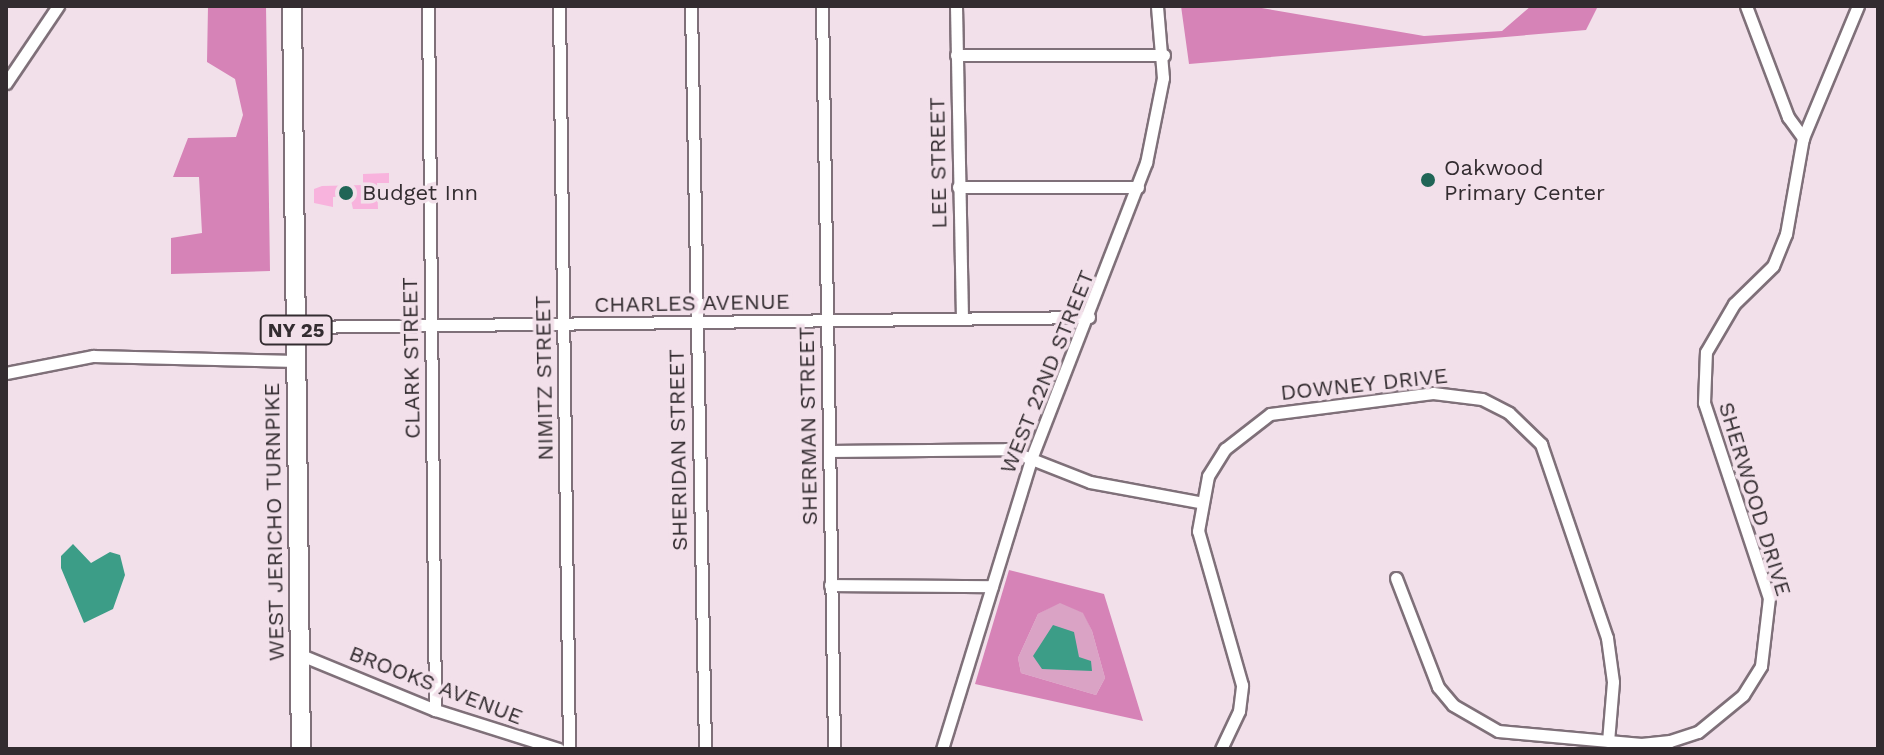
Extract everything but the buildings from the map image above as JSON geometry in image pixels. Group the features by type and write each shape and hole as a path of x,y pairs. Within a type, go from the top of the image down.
{"main road":[{"name":"WEST JERICHO TURNPIKE","path":"292,6 301,749"}],"street":[{"path":"6,83 58,6"},
{"name":"CLARK STREET","path":"428,6 435,710"},
{"name":"NIMITZ STREET","path":"559,6 569,749"},
{"name":"SHERIDAN STREET","path":"691,6 705,749"},
{"name":"SHERMAN STREET","path":"822,6 834,749"},
{"name":"LEE STREET","path":"956,6 962,319"},
{"name":"WEST 22ND STREET","path":"942,749 1031,459 1138,187 1156,120 1164,55 1157,6"},
{"path":"1746,6 1788,117 1803,138"},
{"name":"SHERWOOD DRIVE","path":"1396,578 1426,664 1453,705 1498,731 1641,744 1698,732 1743,695 1761,666 1769,598 1702,384 1719,325 1773,266 1786,234 1803,138 1858,6"},
{"path":"956,55 1164,55"},
{"path":"958,187 1138,187"},
{"name":"CHARLES AVENUE","path":"296,327 1089,317"},
{"path":"6,373 93,356 296,361"},
{"name":"DOWNEY DRIVE","path":"1199,502 1225,449 1270,414 1433,393 1482,399 1509,413 1541,444 1607,638 1613,682 1608,741"},
{"path":"829,451 1006,449 1090,482 1199,502 1203,554 1238,656 1242,685 1239,711 1221,749"},
{"path":"830,585 992,586"},
{"name":"BROOKS AVENUE","path":"301,655 435,710 559,749"}],"shaded area":[{"path":"208,6 266,6 270,271 171,274 171,238 202,233 199,177 173,177 188,138 236,137 243,115 235,79 207,62"},
{"path":"1181,6 1250,6 1424,36 1502,31 1531,6 1598,6 1586,30 1189,64"},
{"path":"73,544 91,563 110,552 120,555 125,575 113,609 84,623 61,568 61,556"},
{"path":"1009,570 1104,594 1143,721 975,684","holes":["1060,603 1083,613 1092,631 1105,678 1096,695 1021,673 1018,658 1038,614"]},
{"path":"1060,602 1084,613 1092,631 1105,678 1096,695 1021,673 1018,658 1038,614"},
{"path":"1053,625 1074,632 1079,657 1091,661 1092,671 1042,669 1033,656"}],"place":[{"name":"Oakwood Primary Center","path":"1428,180"},
{"name":"Budget Inn","path":"346,193"}]}
